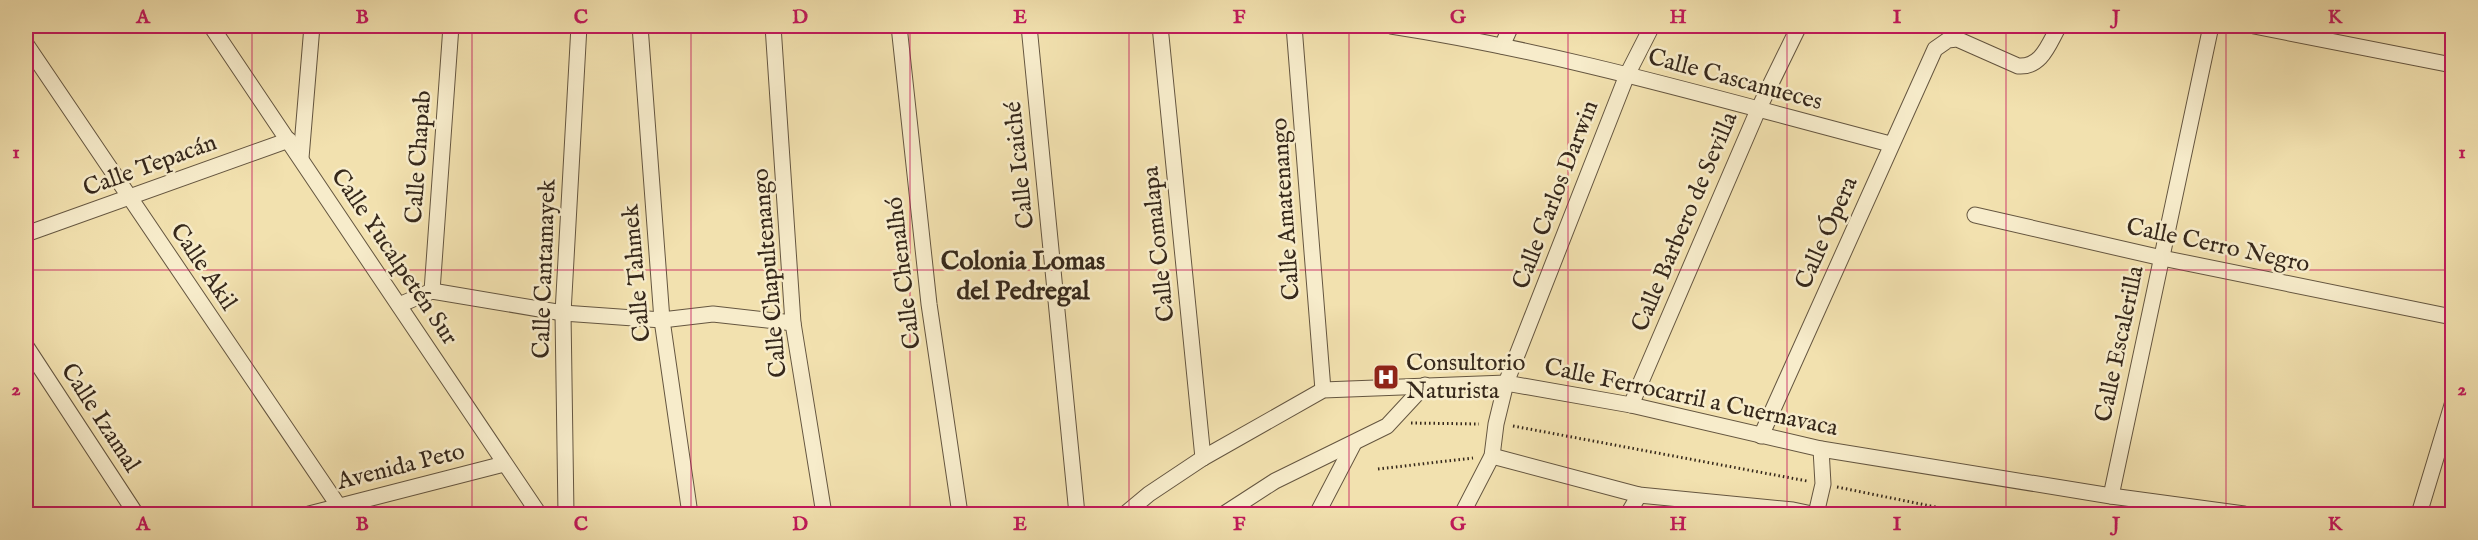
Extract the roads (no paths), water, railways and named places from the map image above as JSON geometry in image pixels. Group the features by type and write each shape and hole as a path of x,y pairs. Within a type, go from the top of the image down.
{"street":[{"name":"Calle Yucalpetén Sur","path":"211,26 539,514"},
{"path":"301,158 312,26"},
{"name":"Calle Chapab","path":"432,291 451,26"},
{"name":"Calle Cantamayek","path":"566,514 564,313 579,26"},
{"name":"Calle Tahmek","path":"640,26 662,320 690,514"},
{"name":"Calle Chapultenango","path":"773,26 793,323 824,514"},
{"name":"Calle Chenalhó","path":"899,26 929,304 960,514"},
{"name":"Calle Icaiché","path":"1029,26 1077,514"},
{"name":"Calle Comalapa","path":"1160,26 1203,458"},
{"name":"Calle Amatenango","path":"1294,26 1323,390"},
{"name":"Calle Cascanueces","path":"1391,26 1463,31 1502,46 1627,75 1890,144"},
{"path":"1502,46 1511,26"},
{"name":"Calle Carlos Darwin","path":"1492,456 1496,424 1506,383 1627,75 1652,26"},
{"name":"Calle Barbero de Sevilla","path":"1631,405 1758,110 1799,26"},
{"name":"Calle Ópera","path":"1761,436 1890,144 1935,49 1948,40 1957,39 2025,67 2039,60 2059,26"},
{"name":"Calle Escalerilla","path":"2111,496 2211,26"},
{"path":"2254,26 2452,65"},
{"name":"Calle Akil","path":"26,44 341,510"},
{"name":"Calle Tepacán","path":"26,234 289,140"},
{"name":"Calle Cerro Negro","path":"1976,215 2162,258 2452,317"},
{"path":"399,304 432,291 564,313 662,320 713,314 793,323"},
{"name":"Calle Izamal","path":"26,346 136,514"},
{"name":"Calle Ferrocarril a Cuernavaca","path":"1125,514 1149,494 1203,458 1323,390 1506,383 1631,405 1821,449 2111,496 2244,514"},
{"path":"1224,514 1275,481 1387,426 1425,385"},
{"path":"2419,514 2452,405"},
{"path":"1317,514 1354,443"},
{"path":"1462,514 1492,456 1639,495 1814,514 1823,484 1821,449"},
{"name":"Avenida Peto","path":"309,514 341,510 504,464"},
{"path":"1628,514 1639,495"}],"place":[{"name":"Consultorio Naturista","path":"1386,377"}],"district":[{"name":"Colonia Lomas del Pedregal","path":"1023,276"}]}
